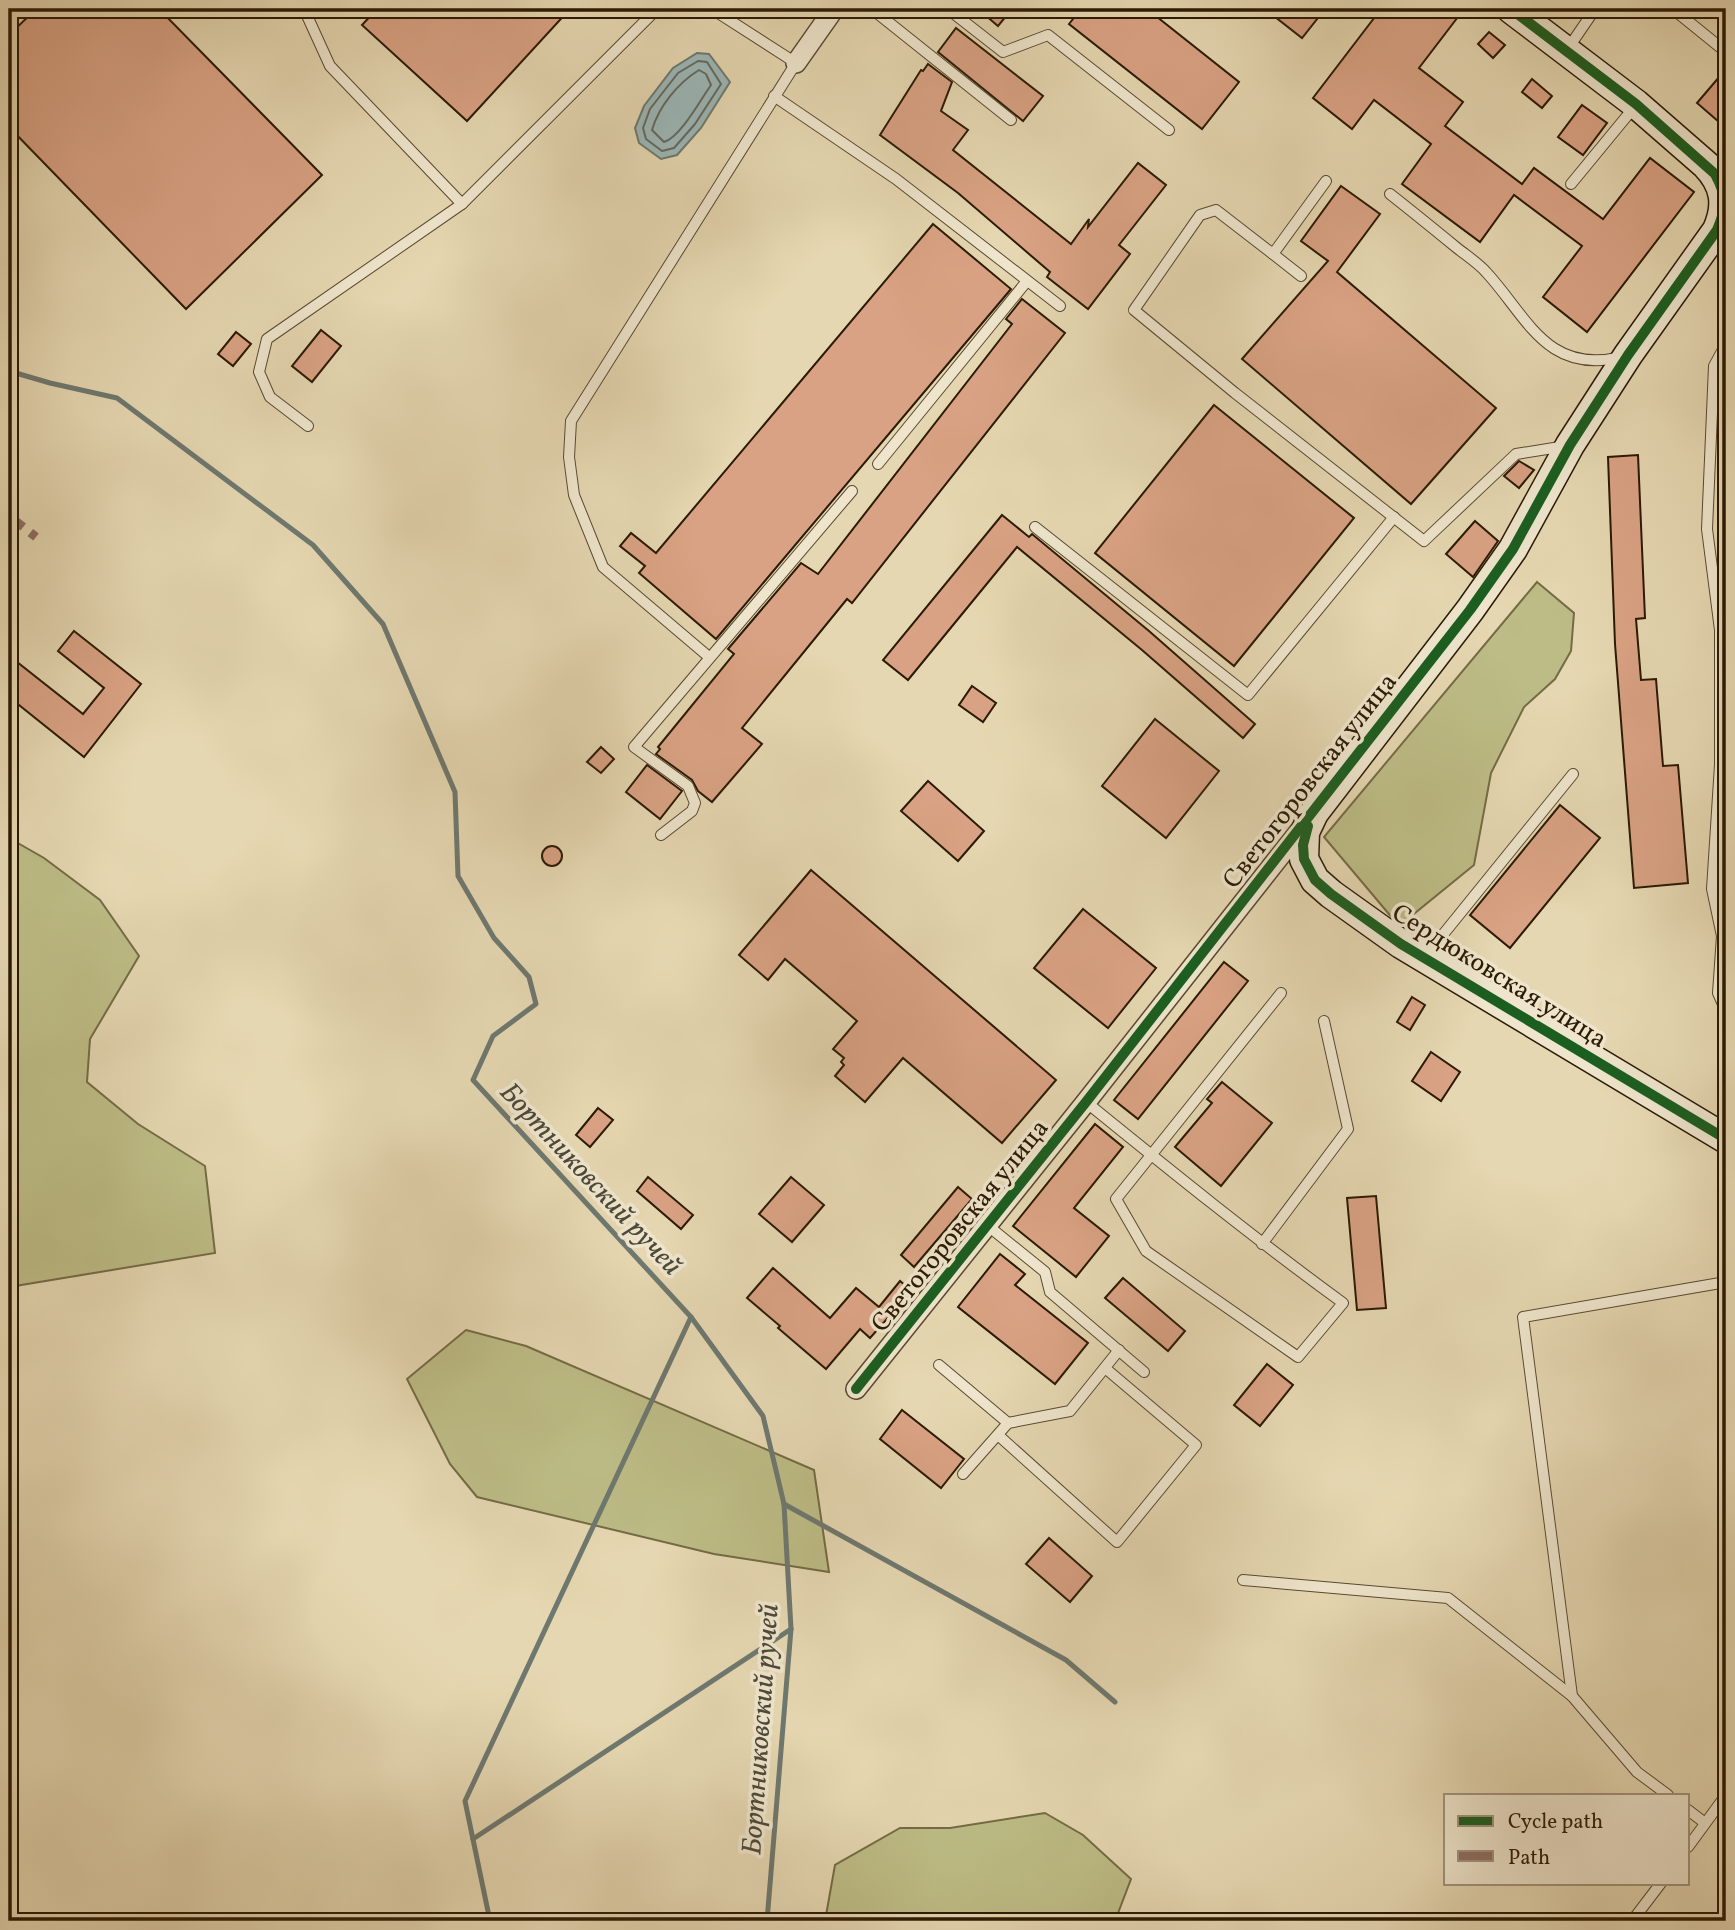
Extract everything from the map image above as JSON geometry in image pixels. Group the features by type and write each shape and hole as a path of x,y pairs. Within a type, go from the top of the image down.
{"street":[{"path":"796,63 834,9"},
{"name":"Светогоровская улица","path":"856,1389 1314,813 1470,610 1513,549 1570,445 1628,355 1717,230 1725,202 1723,189 1715,174 1636,104 1511,9"},
{"name":"Сердюковская улица","path":"1314,813 1305,832 1304,859 1315,880 1331,894 1401,944 1726,1139"}],"lane":[{"path":"304,9 330,66 462,204"},
{"path":"308,426 270,397 259,372 267,339 462,204 657,9"},
{"path":"709,657 603,566 574,495 569,457 571,421 796,63 712,9"},
{"path":"872,9 1011,120"},
{"path":"948,9 1003,52 1048,34 1169,130"},
{"path":"1566,50 1595,9"},
{"path":"1673,9 1726,52"},
{"path":"774,96 897,180 1060,306"},
{"path":"1571,184 1636,104"},
{"path":"1273,254 1326,181"},
{"path":"1390,194 1486,271 1518,314 1556,350 1564,355 1606,360 1628,355"},
{"path":"1301,276 1216,210 1200,215 1134,310 1235,394 1424,541 1516,454 1570,445"},
{"path":"877,464 1027,281"},
{"path":"1726,344 1714,366 1707,529 1720,630 1720,765 1712,889 1724,937 1718,993 1726,1011"},
{"path":"661,835 692,811 695,803 688,786 634,747 852,491"},
{"path":"1035,527 1248,695 1394,517"},
{"path":"1401,944 1441,937 1573,774"},
{"path":"1086,1102 1151,1155 1262,1244 1343,1303 1298,1357 1146,1251 1116,1199 1151,1155 1281,993"},
{"path":"1262,1244 1348,1129 1324,1021"},
{"path":"987,1225 1045,1272 1050,1292 1144,1372"},
{"path":"1572,1696 1523,1317 1726,1282"},
{"path":"963,1474 1008,1423 1070,1411 1118,1350"},
{"path":"939,1365 1008,1423"},
{"path":"998,1435 1118,1542 1196,1445 1105,1368"},
{"path":"1243,1580 1448,1598 1572,1696 1637,1772 1667,1794"},
{"path":"1690,1844 1726,1795"},
{"path":"1690,1812 1705,1823"},
{"path":"1633,1921 1660,1884"}],"shaded area":[{"path":"1537,582 1574,613 1571,651 1555,679 1524,707 1491,773 1474,865 1399,926 1324,837"},
{"path":"9,838 44,858 100,900 139,956 90,1039 87,1082 138,1124 205,1166 215,1253 9,1287"},
{"path":"466,1330 526,1346 814,1470 829,1572 714,1554 477,1497 450,1464 407,1379"},
{"path":"1045,1813 1083,1835 1131,1879 1115,1921 825,1921 835,1865 900,1828 950,1828"}],"water":[{"path":"697,53 709,54 730,82 701,128 677,155 661,159 639,143 635,128 644,106 673,68"}],"building":[{"path":"36,9 159,9 322,175 186,309 9,127 9,35"},
{"path":"377,9 570,9 467,121 362,25"},
{"path":"978,9 1012,9 998,26"},
{"path":"1081,9 1147,9 1239,82 1202,129 1069,24"},
{"path":"1265,9 1325,9 1302,38"},
{"path":"1381,9 1464,9 1419,68 1463,102 1445,126 1522,184 1534,168 1603,219 1650,158 1694,192 1587,332 1543,297 1582,246 1514,195 1480,242 1402,184 1431,144 1374,100 1352,129 1313,98"},
{"path":"956,28 1043,96 1023,121 938,52"},
{"path":"1489,32 1505,45 1493,58 1478,44"},
{"path":"928,64 952,82 941,111 968,130 953,150 1071,244 1089,219 1088,227 1138,163 1166,185 1119,245 1130,254 1088,309 1047,277 1050,272 958,193 880,135 921,70"},
{"path":"1726,69 1726,128 1697,103"},
{"path":"1532,79 1552,96 1542,108 1522,92"},
{"path":"1582,105 1607,123 1583,155 1558,137"},
{"path":"1341,186 1380,214 1337,272 1496,408 1411,504 1242,359 1328,261 1301,241"},
{"path":"933,224 1011,289 716,639 639,573 645,566 620,546 631,533 656,553"},
{"path":"1022,299 1065,333 852,603 847,599 742,728 762,744 712,802 698,791 692,780 656,754 660,749 658,747 734,654 728,649 801,563 818,574 1012,324 1006,319"},
{"path":"321,330 341,346 312,382 292,366"},
{"path":"236,332 251,344 233,366 218,354"},
{"path":"1214,405 1354,518 1234,666 1095,553"},
{"path":"1638,455 1645,618 1636,619 1641,680 1656,679 1663,766 1678,765 1688,883 1634,888 1615,644 1608,457"},
{"path":"1519,461 1534,470 1519,488 1504,476"},
{"path":"1002,515 1029,537 1032,534 1255,724 1243,738 1017,547 908,680 883,660"},
{"path":"1475,521 1498,541 1473,577 1446,554"},
{"path":"74,631 141,684 84,757 9,697 9,673 17,662 83,714 104,688 58,651"},
{"path":"972,686 996,703 983,722 959,705"},
{"path":"1155,719 1219,771 1166,838 1102,786"},
{"path":"601,747 614,759 601,773 587,762"},
{"path":"647,765 682,791 660,819 626,792"},
{"path":"928,781 984,831 958,861 901,811"},
{"path":"1560,805 1600,838 1510,948 1470,915"},
{"path":"552,846 559,849 562,856 559,863 552,866 545,863 542,856 545,849"},
{"path":"811,870 1056,1080 1002,1143 903,1058 865,1102 835,1076 844,1065 841,1062 844,1058 833,1049 857,1021 785,959 768,980 739,955"},
{"path":"1083,909 1156,968 1108,1028 1034,968"},
{"path":"1224,962 1248,981 1138,1119 1114,1100"},
{"path":"1412,997 1425,1005 1410,1030 1397,1022"},
{"path":"1431,1052 1460,1072 1441,1101 1412,1081"},
{"path":"1222,1082 1272,1123 1221,1186 1175,1147 1212,1103 1207,1099"},
{"path":"598,1108 613,1120 590,1147 576,1135"},
{"path":"1095,1124 1123,1147 1074,1208 1109,1236 1076,1277 1013,1226"},
{"path":"648,1177 693,1215 681,1229 637,1191"},
{"path":"791,1177 824,1205 792,1242 759,1214"},
{"path":"958,1187 972,1199 914,1267 901,1255"},
{"path":"1376,1196 1386,1308 1357,1310 1347,1198"},
{"path":"1000,1254 1025,1274 1015,1285 1088,1343 1055,1384 958,1307"},
{"path":"773,1268 830,1318 856,1288 879,1307 900,1281 912,1291 870,1338 860,1329 826,1369 747,1298"},
{"path":"1123,1278 1185,1331 1168,1351 1105,1298"},
{"path":"1267,1364 1293,1385 1260,1426 1234,1405"},
{"path":"902,1410 964,1459 941,1488 880,1439"},
{"path":"1049,1538 1092,1576 1070,1602 1026,1564"}],"waterway":[{"name":"Бортниковский ручей","path":"9,371 117,398 313,545 383,624 455,792 458,876 494,938 529,977 536,1004 493,1036 473,1080 691,1317 763,1416 784,1504 791,1629 767,1921"},
{"path":"490,1921 465,1801 691,1317"},
{"path":"784,1504 1066,1660 1115,1702"},
{"path":"473,1839 791,1629"}],"marked path":[{"path":"9,516 36,537"}],"cycle path":[{"path":"856,1389 1086,1102 1470,610 1513,549 1570,445 1628,355 1717,230 1723,215 1724,202 1715,174 1636,104 1511,9"},
{"path":"1308,826 1303,845 1304,859 1315,880 1331,894 1401,944 1726,1139"}]}
